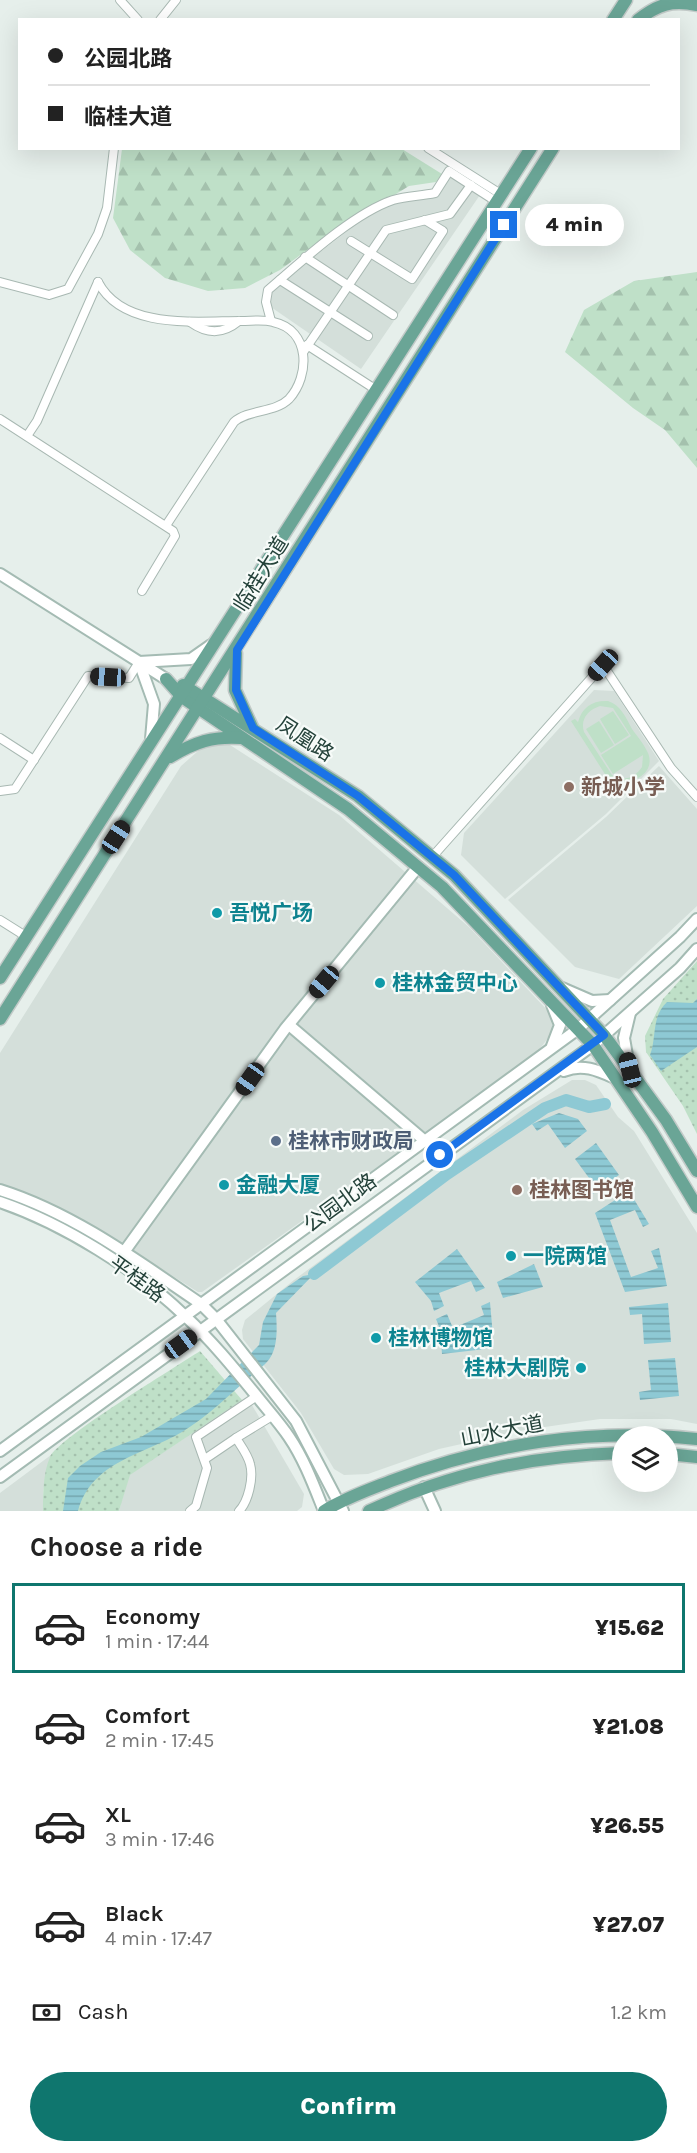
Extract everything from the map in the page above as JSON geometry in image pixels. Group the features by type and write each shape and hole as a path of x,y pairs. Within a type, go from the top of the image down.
{"main road":[{"path":"614,18 618,0"},
{"path":"614,18 626,0"},
{"path":"637,18 648,0"},
{"path":"639,18 667,3 676,1 697,4"},
{"name":"临桂大道","path":"0,978 378,391 530,150"},
{"name":"临桂大道","path":"0,1019 237,650 552,150"},
{"path":"0,574 166,679"},
{"path":"140,662 171,662 191,659 221,636"},
{"path":"237,650 236,690 253,728"},
{"path":"140,662 154,704 150,745"},
{"name":"凤凰路","path":"166,679 202,704 244,739 348,809 442,887 593,1045 617,1079 697,1207"},
{"name":"凤凰路","path":"202,704 253,728 358,796 433,856 604,1035 666,1120 697,1171"},
{"path":"167,759 192,744 211,737 244,739"},
{"path":"126,1254 290,1029 421,869"},
{"name":"公园北路","path":"0,1451 578,1029 697,919"},
{"name":"公园北路","path":"0,1477 593,1045 680,968 697,949"},
{"path":"558,986 592,1000 610,1000"},
{"path":"547,997 560,1025 557,1038 550,1049"},
{"path":"630,1013 624,1038 630,1070"},
{"path":"290,1029 424,1143"},
{"path":"547,1078 574,1067 589,1068 617,1079"},
{"name":"平桂路","path":"0,1190 26,1198 126,1254 201,1304 216,1318 296,1421 342,1506"},
{"name":"平桂路","path":"0,1202 21,1209 76,1237 138,1278 185,1315 219,1351 289,1437 311,1477 324,1511"},
{"name":"山水大道","path":"324,1511 342,1506 422,1469 494,1449 612,1435 697,1439"},
{"name":"山水大道","path":"369,1511 424,1487 495,1466 551,1456 612,1453"},
{"path":"678,1455 697,1457"},
{"path":"424,1487 435,1511"}],"street":[{"path":"120,0 136,18"},
{"path":"162,18 176,0"},
{"path":"0,282 50,295 68,289 98,234 107,208 114,150"},
{"path":"431,150 499,199"},
{"path":"271,321 266,295 280,280 305,257 387,202 435,193 449,171 499,199"},
{"path":"167,524 234,422 243,416 286,402 293,394 303,374 306,348 386,230 450,214 471,185"},
{"path":"351,241 412,279 443,231 425,220"},
{"path":"305,257 393,315"},
{"path":"280,280 368,336"},
{"path":"27,436 38,421 98,282 113,300 132,312 190,322 208,331 228,330 239,321 271,321 293,334 306,348 378,391"},
{"path":"0,419 167,524 175,536 142,591"},
{"path":"0,791 15,789 88,676 129,678 140,662"},
{"path":"433,856 603,665 671,768 697,797"},
{"path":"0,738 34,760"},
{"path":"0,920 27,937"},
{"path":"190,1511 196,1506 200,1496 207,1468 196,1437 253,1392"},
{"path":"205,1459 272,1416"},
{"path":"236,1438 250,1462 252,1472 246,1504 239,1511"}],"shaded area":[{"path":"453,169 484,189 361,369 268,305 271,290 372,212 380,207 437,195"},
{"name":"新城小学","path":"594,690 614,691 659,761 606,814 505,899 461,855 464,833"},
{"path":"227,743 339,815 469,927 549,1012 553,1022 552,1033 535,1055 202,1292 198,1292 93,1226 29,1195 0,1184 0,1053 181,766 206,744"},
{"path":"659,766 697,809 697,906 619,979 575,967 508,900 606,817"},
{"name":"一院两馆","path":"572,1080 585,1080 596,1085 618,1117 634,1131 697,1233 697,1424 671,1419 600,1419 524,1430 439,1449 368,1474 344,1475 334,1469 301,1413 243,1339 242,1330 245,1320 294,1280 523,1110"},
{"path":"242,1400 249,1400 304,1494 302,1507 297,1511 119,1511 129,1475"},
{"path":"51,1455 43,1491 43,1511 0,1511 0,1493"}],"green space":[{"path":"122,150 404,150 442,174 436,182 409,186 318,242 280,270 245,288 208,291 165,278 130,250 113,218"},
{"path":"697,272 697,468 665,430 633,408 565,352 584,310 634,281"},
{"path":"603,701 613,703 620,709 645,746 650,760 642,776 630,782 617,783 624,793 619,796 571,721 575,719 578,722 585,708","holes":["600,706 613,708 631,736 601,755 613,774 643,755 642,767 628,778 612,775 584,732 584,719 592,710"]},
{"path":"613,711 629,735 615,744 600,719"},
{"path":"599,721 614,745 601,753 586,729"},
{"path":"697,961 697,1134 683,1106 646,1052 645,1036 663,999"},
{"path":"200,1351 242,1400 130,1475 119,1511 43,1511 46,1470 50,1457 58,1448 95,1419"}],"water":[{"path":"697,999 697,1047 661,1071 650,1055 656,1021 662,1008 667,1002 693,1003"},
{"path":"559,1113 578,1119 587,1131 565,1148 548,1124 537,1131 532,1124"},
{"path":"596,1143 619,1175 587,1198 581,1190 592,1182 575,1159"},
{"path":"629,1191 649,1224 643,1227 635,1210 610,1220 631,1277 658,1268 651,1251 659,1248 667,1286 625,1292 595,1213"},
{"path":"457,1249 485,1288 476,1292 471,1281 439,1293 444,1306 434,1311 431,1301 415,1282"},
{"path":"534,1264 543,1287 503,1298 497,1282"},
{"path":"314,1274 276,1313 276,1342 270,1358 263,1366 217,1406 182,1432 107,1470 85,1494 78,1511 63,1511 68,1478 80,1466 101,1452 141,1437 206,1399 259,1345 263,1322 277,1294 303,1276"},
{"path":"490,1302 494,1348 442,1354 440,1329 436,1319 447,1314 453,1328 484,1315 481,1306"},
{"path":"668,1303 671,1342 644,1344 642,1314 630,1315 629,1307"},
{"path":"675,1358 679,1396 640,1400 639,1392 651,1390 648,1360"}],"waterway":[{"path":"314,1274 447,1174 545,1108 566,1100 589,1107 605,1104"}],"place":[{"name":"新城小学","path":"569,787"},
{"name":"吾悦广场","path":"217,913"},
{"name":"桂林金贸中心","path":"380,983"},
{"name":"桂林市财政局","path":"276,1141"},
{"name":"金融大厦","path":"224,1185"},
{"name":"桂林图书馆","path":"517,1190"},
{"name":"一院两馆","path":"511,1256"},
{"name":"桂林博物馆","path":"376,1338"},
{"name":"桂林大剧院","path":"581,1368"}],"route":[{"path":"440,1155 604,1035 454,875 433,856 358,796 253,728 242,708 234,676 237,650 504,225"}]}
